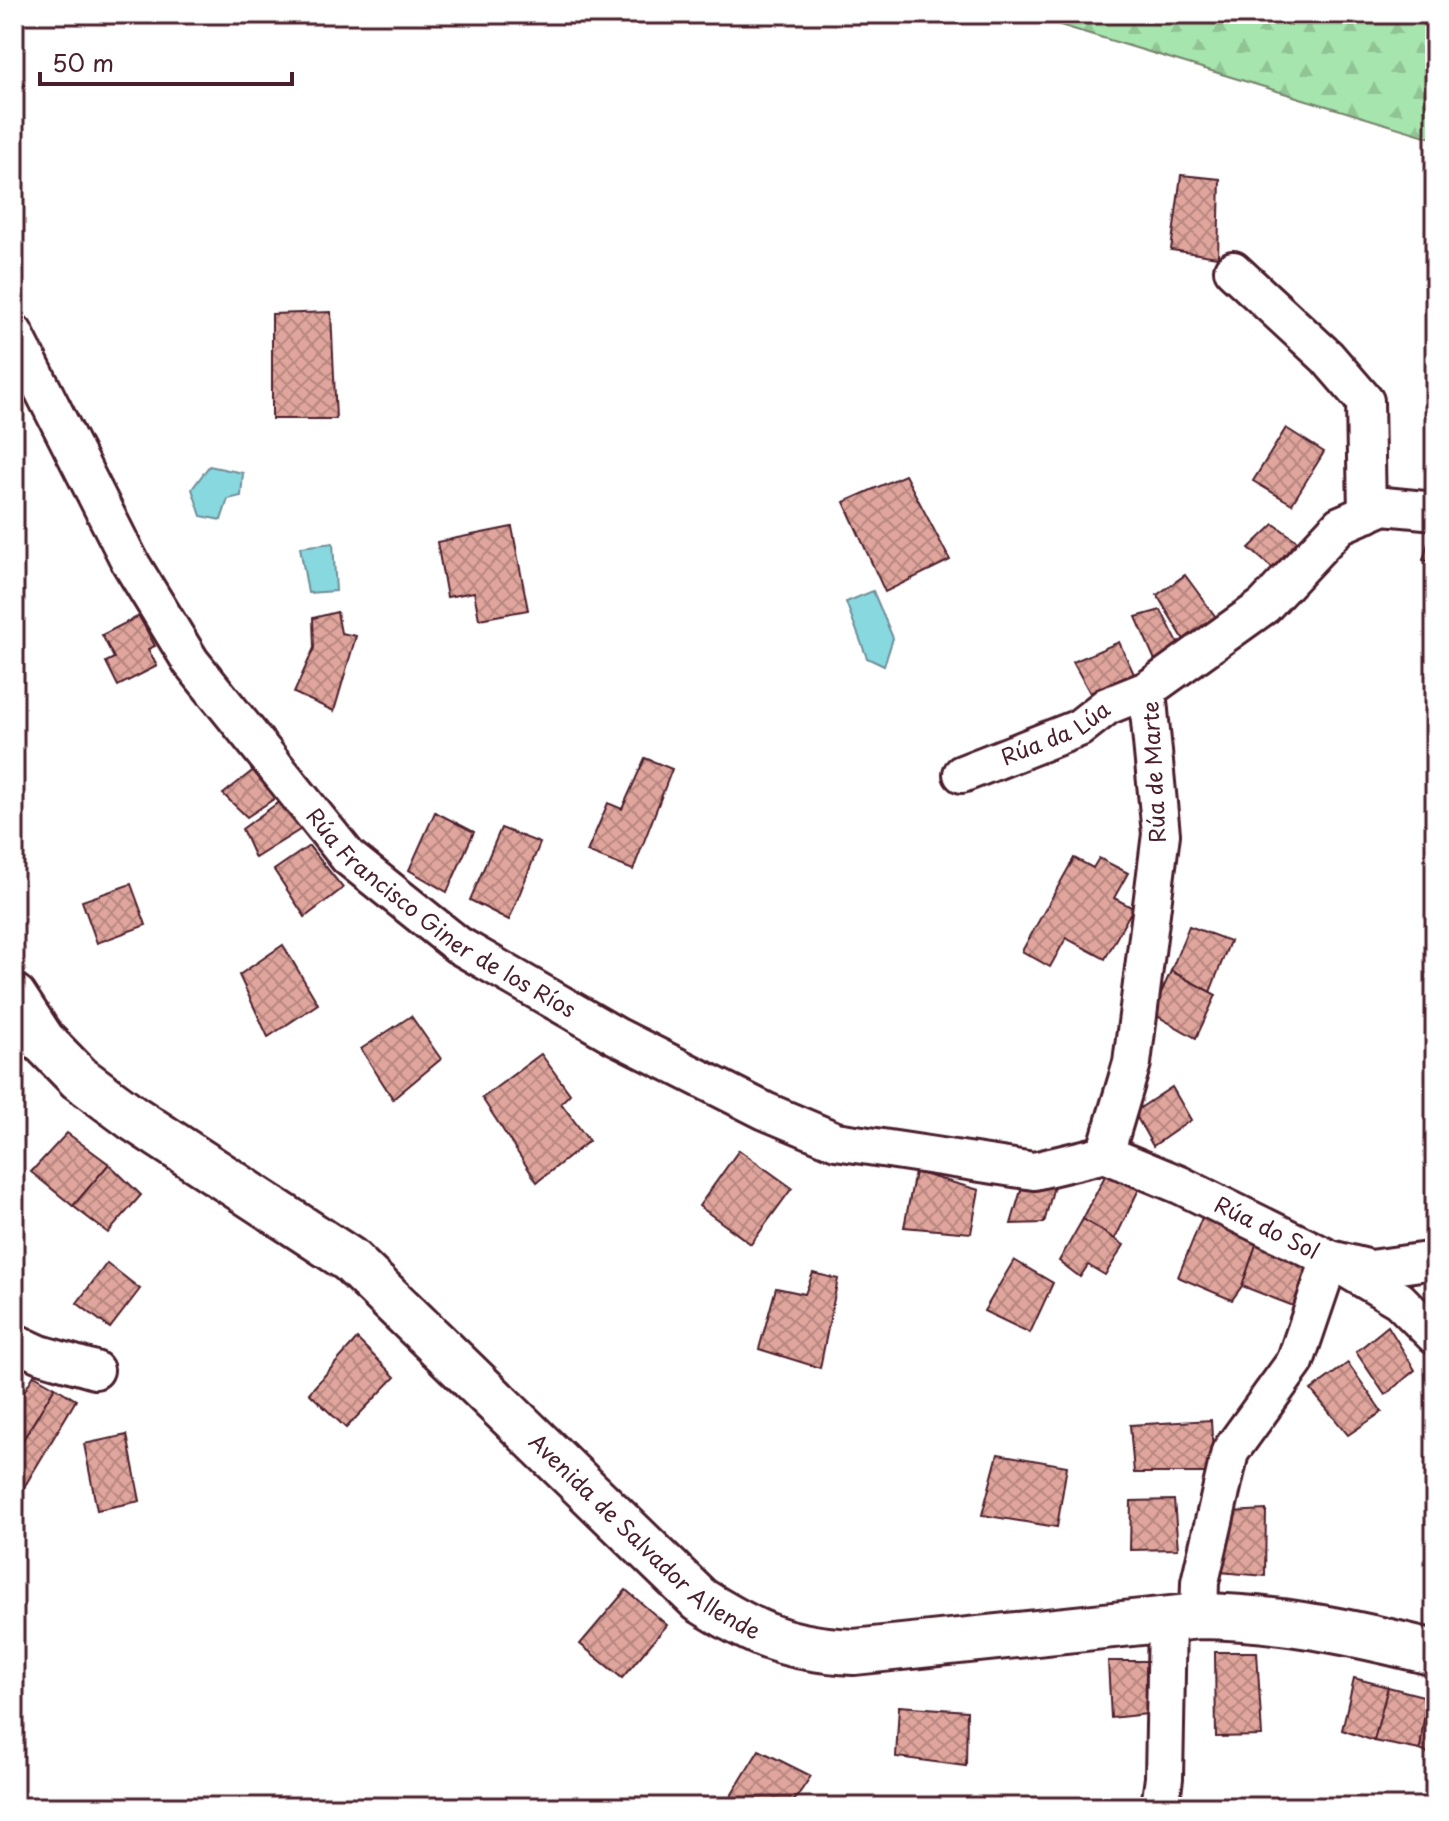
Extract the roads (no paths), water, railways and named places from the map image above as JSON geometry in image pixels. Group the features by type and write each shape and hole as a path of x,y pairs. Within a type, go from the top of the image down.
{"street":[{"path":"1233,270 1327,357 1365,401 1367,514"},
{"name":"Rúa Francisco Giner de los Ríos","path":"14,333 130,562 191,662 348,857 458,945 630,1043 765,1111 836,1141 1034,1171 1105,1154"},
{"name":"Rúa de Marte","path":"1105,1154 1132,1063 1161,834 1147,690 1264,606 1340,525 1384,506 1435,511"},
{"name":"Rúa da Lúa","path":"962,774 1079,728 1107,706 1147,690"},
{"name":"Avenida de Salvador Allende","path":"14,997 42,1040 79,1078 350,1260 700,1600 740,1625 772,1639 810,1650 854,1652 1183,1618 1296,1621 1435,1653"},
{"name":"Rúa do Sol","path":"1105,1154 1180,1185 1330,1259 1371,1269 1435,1260"},
{"path":"1160,1807 1183,1618 1200,1582 1230,1452 1295,1362 1330,1259 1399,1300 1435,1336"},
{"path":"14,1342 40,1354 95,1370"}],"water":[{"path":"209,466 243,473 241,496 228,499 221,520 201,516 192,489"},
{"path":"333,543 336,591 308,593 300,547"},
{"path":"873,591 893,638 884,666 867,658 846,602"}]}
